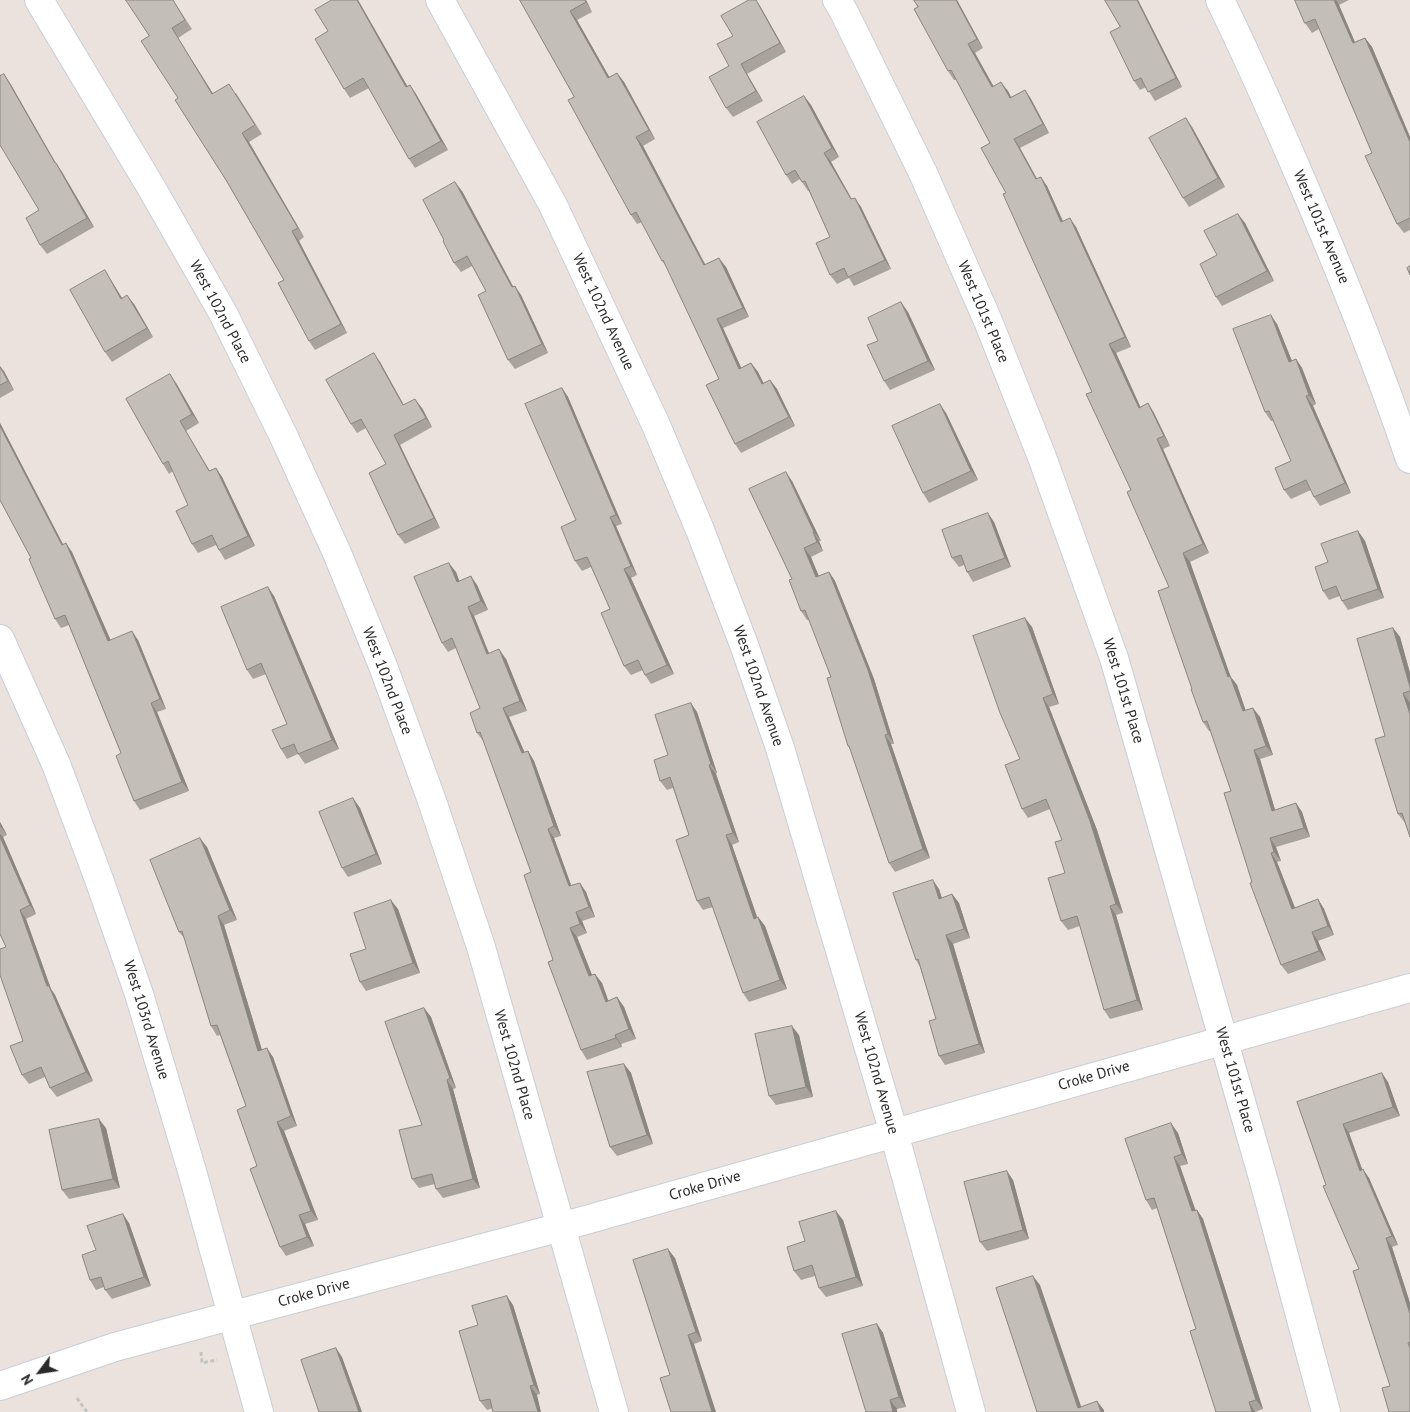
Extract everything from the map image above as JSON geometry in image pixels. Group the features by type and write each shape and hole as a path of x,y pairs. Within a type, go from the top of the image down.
{"street":[{"name":"West 102nd Place","path":"39,0 151,187 223,313 284,437 337,553 383,666 416,756 478,938 614,1412"},
{"name":"West 102nd Avenue","path":"440,0 553,205 656,426 700,530 744,642 780,748 894,1133 971,1412"},
{"name":"West 101st Place","path":"837,0 923,173 988,321 1042,457 1114,658 1265,1185 1326,1412"},
{"name":"West 101st Avenue","path":"1220,0 1244,48 1318,220 1387,392 1410,459"},
{"name":"West 103rd Avenue","path":"0,639 56,764 139,994 192,1171 259,1412"},
{"name":"Croke Drive","path":"0,1386 115,1347 560,1227 1410,988"}],"path":[{"path":"78,1398 87,1412"}],"building":[{"path":"126,0 173,0 185,20 172,28 212,94 229,84 255,125 242,133 298,228 292,231 341,324 309,341 278,283 284,280 226,180 175,100 178,98 141,41 149,36"},
{"path":"332,0 357,0 406,87 410,85 441,141 409,159 363,78 344,89 315,39 328,31 315,10"},
{"path":"520,0 585,0 586,2 570,11 608,78 617,73 649,130 636,137 704,265 719,258 743,308 717,319 739,369 751,363 762,384 770,380 789,417 735,444 706,385 719,379 663,260 636,212 631,215 568,100 574,97"},
{"path":"749,0 756,0 780,43 741,64 756,91 726,108 709,77 729,66 717,44 733,36 721,16"},
{"path":"914,0 956,0 977,39 968,44 992,87 1001,82 1010,98 1025,90 1043,124 1014,139 1036,179 1041,177 1061,222 1070,218 1125,337 1109,344 1139,408 1148,403 1164,436 1157,439 1203,544 1183,553 1228,677 1230,676 1243,711 1253,708 1266,746 1254,750 1272,811 1296,803 1304,828 1270,838 1274,852 1271,853 1292,909 1318,899 1328,926 1312,932 1319,951 1281,965 1250,883 1252,882 1224,793 1231,791 1207,721 1203,722 1158,591 1169,587 1127,492 1131,490 1086,394 1092,392 1003,194 1006,193 981,148 990,143 951,70 948,71 914,9 918,7"},
{"path":"1105,0 1137,0 1176,78 1148,92 1141,78 1134,81 1110,32 1120,27"},
{"path":"1295,0 1334,0 1353,43 1365,38 1410,142 1410,218 1397,224 1365,156 1372,153 1315,19 1305,23"},
{"path":"4,74 87,218 40,245 26,218 39,210 0,145 0,76"},
{"path":"804,96 832,148 824,153 851,199 855,198 885,260 848,277 844,268 830,275 816,243 830,237 805,181 802,182 795,170 786,175 757,122"},
{"path":"1186,118 1218,178 1183,198 1149,138"},
{"path":"455,182 512,287 515,286 542,344 508,360 478,295 486,291 467,256 454,263 423,200"},
{"path":"1238,214 1267,271 1216,297 1200,264 1217,255 1204,231"},
{"path":"105,270 121,299 127,295 147,328 105,352 70,290"},
{"path":"901,302 928,361 884,381 867,345 878,341 868,318"},
{"path":"1271,315 1289,362 1296,359 1309,395 1306,396 1345,483 1314,497 1306,480 1284,490 1275,468 1291,461 1269,411 1265,412 1233,329"},
{"path":"374,353 403,405 415,399 426,418 394,435 434,518 398,535 369,473 386,464 361,419 351,424 326,380"},
{"path":"0,367 8,381 0,385"},
{"path":"170,374 192,414 180,421 209,471 216,468 248,536 219,550 212,535 192,544 176,511 188,505 168,461 163,464 126,399"},
{"path":"562,388 616,515 610,517 631,566 624,569 667,665 645,675 638,660 624,666 601,613 610,609 587,557 575,561 561,527 576,520 525,404"},
{"path":"940,404 971,471 923,493 892,426"},
{"path":"0,426 62,545 66,543 108,641 132,631 160,699 151,703 182,782 134,801 116,756 121,753 65,615 55,619 29,559 31,558 0,500"},
{"path":"786,472 817,542 804,548 816,577 829,572 868,670 888,734 885,735 923,849 889,863 848,746 827,678 831,677 805,610 801,611 789,580 792,579 749,489"},
{"path":"988,513 1005,558 967,572 961,555 952,558 942,530"},
{"path":"1358,531 1378,589 1342,601 1336,586 1323,591 1315,567 1328,562 1321,544"},
{"path":"449,563 457,582 471,576 481,601 468,607 487,654 499,649 520,701 503,708 522,753 528,751 554,826 548,829 569,886 580,883 589,907 576,912 580,924 570,928 589,976 595,974 606,1002 617,997 629,1029 615,1035 616,1038 581,1050 548,962 553,960 524,875 531,872 480,732 477,733 470,713 480,708 452,638 442,643 414,577"},
{"path":"268,587 332,740 298,754 294,744 281,749 272,730 287,724 261,663 247,670 221,607"},
{"path":"1025,618 1053,694 1043,698 1090,821 1116,904 1110,906 1137,1000 1104,1010 1077,916 1061,921 1048,878 1065,873 1055,842 1062,840 1046,799 1022,809 1005,765 1020,759 1000,713 973,636"},
{"path":"1393,628 1410,687 1410,691 1403,693 1410,714 1410,837 1402,813 1398,814 1375,739 1385,736 1357,639"},
{"path":"691,703 711,764 709,765 733,833 726,835 754,919 758,917 780,980 743,993 709,897 697,901 676,840 689,835 670,777 660,781 654,760 668,755 655,715"},
{"path":"353,798 376,854 342,868 319,812"},
{"path":"0,837 30,905 20,910 47,986 49,986 86,1072 50,1088 41,1067 22,1075 10,1046 23,1041 0,975 0,949 6,947 0,934"},
{"path":"200,838 230,910 218,916 258,1051 267,1048 291,1116 277,1122 311,1211 299,1215 307,1237 280,1247 250,1169 257,1166 237,1110 246,1106 217,1025 211,1026 182,931 179,932 150,860"},
{"path":"933,880 939,899 952,894 964,929 946,935 979,1044 939,1056 929,1021 936,1019 918,959 916,960 893,893"},
{"path":"391,900 413,963 360,982 350,954 366,949 354,913"},
{"path":"424,1008 450,1078 447,1080 473,1179 436,1189 432,1174 412,1179 399,1130 422,1125 385,1022"},
{"path":"792,1026 806,1087 769,1096 755,1034"},
{"path":"624,1064 647,1135 610,1147 587,1072"},
{"path":"1382,1073 1393,1107 1343,1124 1360,1171 1363,1169 1392,1236 1386,1238 1410,1314 1410,1342 1408,1343 1410,1348 1410,1412 1389,1412 1382,1388 1390,1386 1353,1271 1359,1269 1323,1186 1326,1185 1297,1102"},
{"path":"99,1119 113,1179 62,1190 49,1130"},
{"path":"1171,1123 1182,1154 1174,1157 1192,1211 1197,1210 1256,1400 1249,1402 1252,1412 1216,1412 1190,1331 1196,1329 1154,1198 1146,1200 1125,1139"},
{"path":"1007,1171 1023,1230 980,1242 964,1182"},
{"path":"836,1211 856,1277 819,1288 812,1265 794,1271 787,1247 805,1241 799,1222"},
{"path":"123,1214 144,1277 105,1290 101,1277 90,1280 82,1255 96,1250 87,1226"},
{"path":"668,1249 696,1332 688,1335 712,1412 671,1412 660,1378 670,1375 633,1260"},
{"path":"1033,1276 1078,1408 1097,1401 1101,1412 1037,1412 996,1288"},
{"path":"507,1296 534,1385 530,1386 538,1412 493,1412 490,1399 480,1401 459,1331 478,1325 472,1306"},
{"path":"877,1324 899,1397 890,1400 893,1412 866,1412 842,1334"},
{"path":"336,1348 359,1412 319,1412 301,1360"}]}
